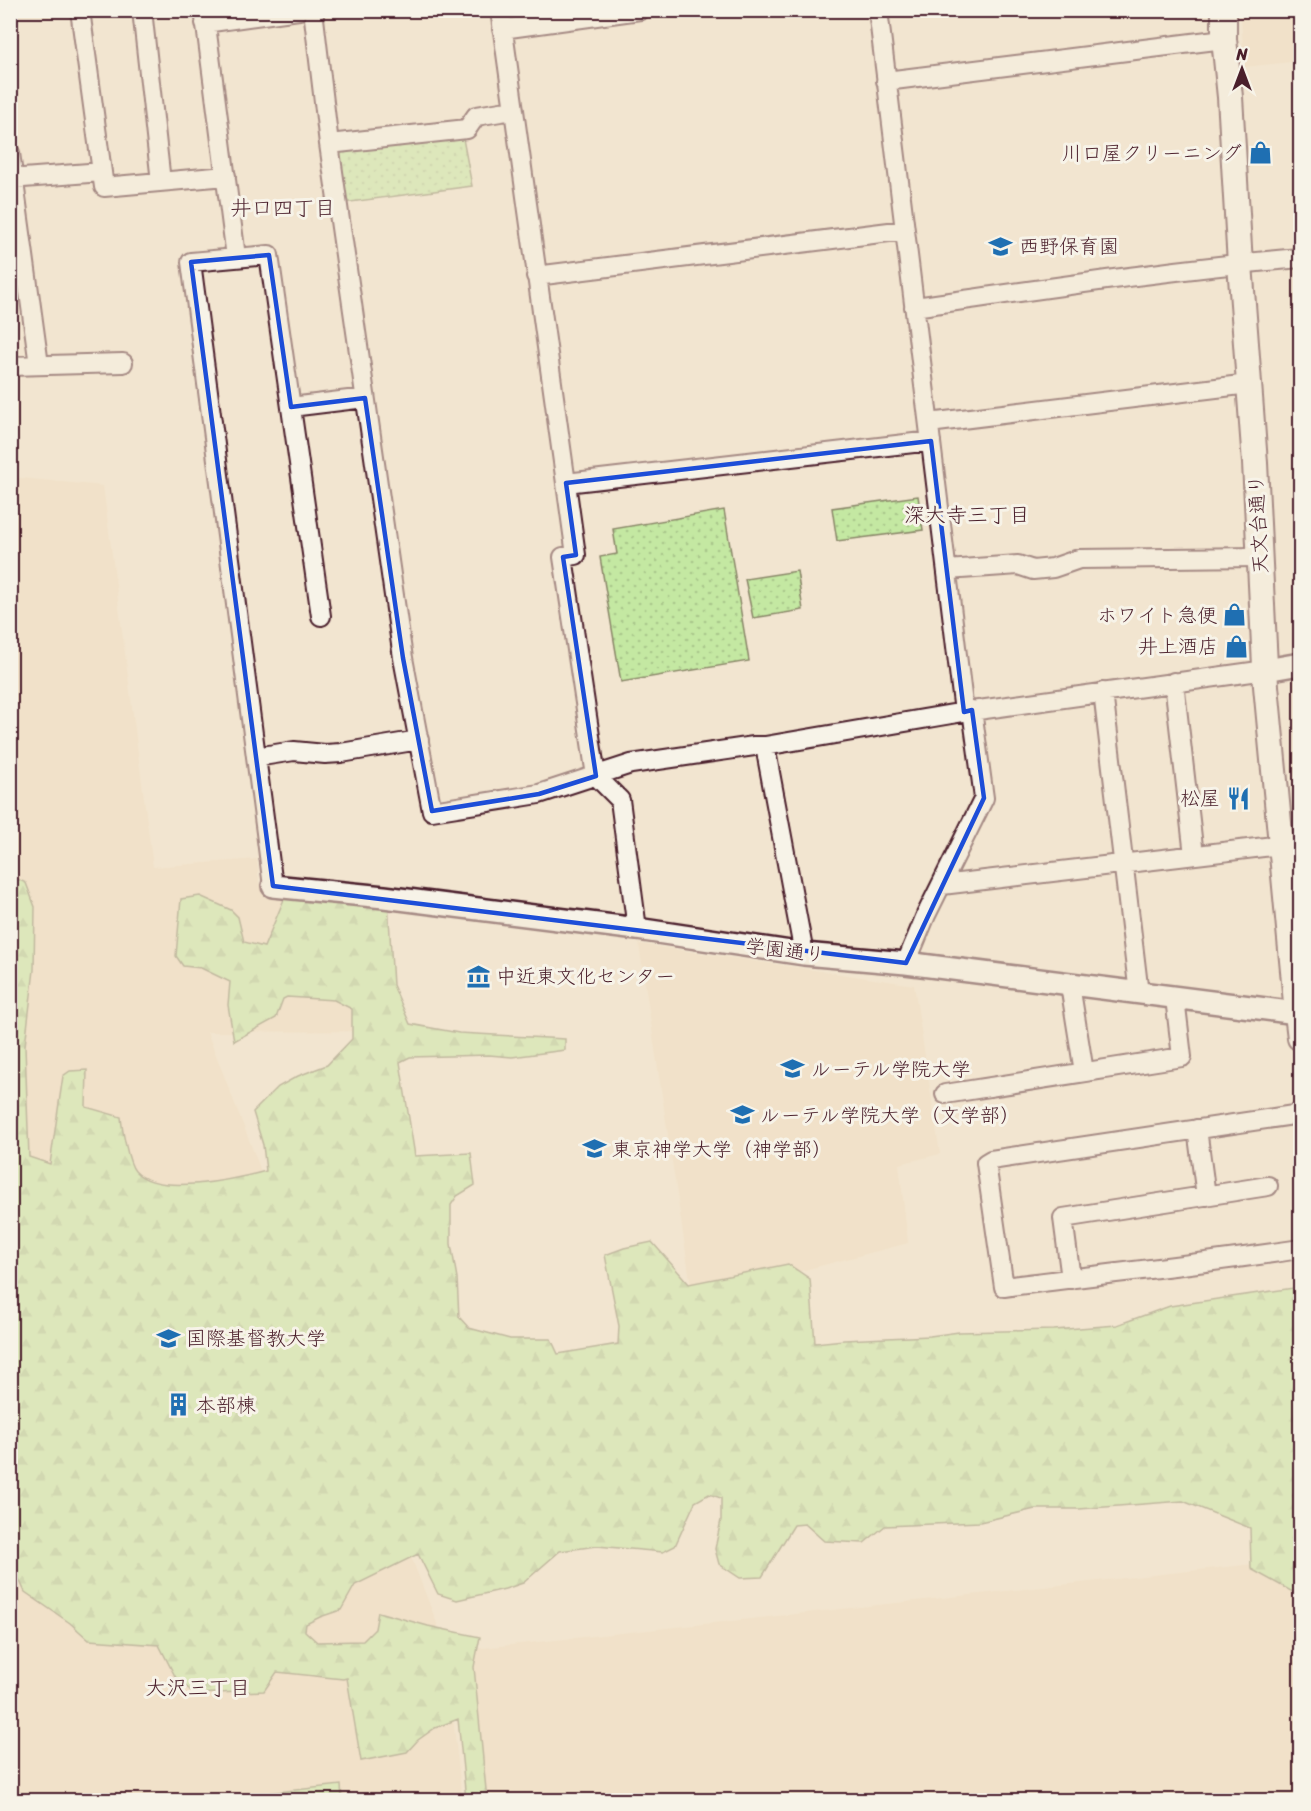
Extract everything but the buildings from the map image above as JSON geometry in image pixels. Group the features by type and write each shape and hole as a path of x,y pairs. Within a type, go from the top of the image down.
{"main road":[{"name":"天文台通り","path":"1224,10 1224,39 1230,97 1239,264 1260,558 1266,686 1300,1038"}],"street":[{"path":"80,10 104,187 226,176"},
{"path":"142,10 162,182"},
{"path":"236,257 205,17 299,10"},
{"path":"313,10 329,144 403,658 432,811 539,794 631,764 765,746 968,711 1300,664"},
{"path":"500,10 576,555 563,558 596,776 620,800 637,929"},
{"path":"502,29 640,10"},
{"path":"878,10 947,570 968,711 984,798 926,915 906,963"},
{"path":"886,81 1224,39"},
{"path":"329,144 466,129 476,116 513,110"},
{"path":"10,153 39,365"},
{"path":"12,178 102,172"},
{"path":"536,276 905,230"},
{"path":"273,886 191,262 269,255 321,616"},
{"path":"914,307 1300,258"},
{"path":"10,366 123,363"},
{"path":"566,483 1249,384"},
{"path":"291,407 365,398"},
{"path":"947,570 1018,565 1033,570 1053,568 1079,559 1260,558"},
{"path":"1174,682 1194,855"},
{"path":"1103,692 1139,994"},
{"path":"256,757 294,751 325,754 419,740"},
{"path":"765,746 804,954"},
{"path":"942,885 1281,845"},
{"name":"学園通り","path":"273,886 384,897 637,929 804,954 906,963 1296,1013"},
{"path":"1070,985 1084,1072"},
{"path":"945,1094 1182,1057 1175,998"},
{"path":"1300,1114 991,1160 986,1163 1004,1287 1216,1262 1300,1249"},
{"path":"1197,1129 1206,1196"},
{"path":"1071,1279 1063,1218 1268,1186"}],"highlighted area":[{"path":"269,255 291,407 365,398 403,658 432,811 539,794 596,776 563,557 576,555 566,483 931,441 964,712 972,710 984,798 906,963 273,886 191,262"}],"shaded area":[{"path":"1300,11 1300,61 1244,67 1241,14"},
{"name":"国際基督教大学","path":"10,477 103,486 153,867 257,859 259,883 262,886 379,901 395,1031 207,1032 445,1644 462,1800 11,1800"},
{"name":"ルーテル学院大学","path":"639,944 914,985 940,1154 899,1164 908,1243 693,1299"},
{"path":"1300,1559 1300,1800 471,1800 456,1651"}],"green space":[{"path":"461,128 472,186 343,203 337,148"},
{"path":"918,496 923,530 837,541 832,508"},
{"path":"724,510 749,661 621,682 600,557 617,554 613,529"},
{"path":"797,571 803,610 753,618 745,579"},
{"path":"11,876 26,883 35,907 34,970 25,1046 29,1157 50,1164 63,1076 70,1071 87,1070 86,1107 121,1117 132,1167 146,1179 179,1185 198,1184 266,1171 263,1145 253,1112 278,1087 298,1076 327,1065 352,1039 352,1009 334,1000 287,997 283,999 276,1018 234,1041 228,1005 230,982 201,968 183,966 176,956 181,899 200,896 231,910 238,917 244,942 264,947 285,897 388,901 393,985 410,1024 459,1033 565,1039 565,1050 512,1057 489,1055 410,1057 400,1062 415,1156 471,1153 475,1185 457,1196 451,1205 451,1244 457,1278 459,1317 469,1328 510,1339 551,1339 558,1354 618,1344 619,1326 605,1255 652,1242 689,1284 788,1264 810,1279 815,1343 959,1332 1054,1330 1117,1325 1170,1306 1300,1287 1300,1485 1293,1495 1295,1510 1300,1519 1300,1596 1251,1569 1250,1528 1183,1501 1079,1509 1035,1509 980,1522 885,1526 864,1543 824,1541 805,1524 794,1525 762,1577 740,1578 719,1564 715,1549 721,1520 721,1498 709,1494 695,1502 675,1546 663,1552 597,1546 560,1551 523,1583 457,1600 438,1594 418,1554 355,1585 341,1610 306,1624 305,1631 317,1642 363,1641 375,1629 378,1612 480,1637 474,1667 487,1800 466,1800 458,1719 435,1728 418,1740 407,1752 361,1761 347,1678 277,1672 264,1691 195,1694 176,1678 159,1645 89,1640 70,1623 25,1592 13,1566 11,1567"},
{"path":"341,1785 342,1800 233,1800 232,1797"}],"place":[{"name":"川口屋クリーニング","path":"1260,153"},
{"name":"西野保育園","path":"1001,246"},
{"name":"ホワイト急便","path":"1235,615"},
{"name":"井上酒店","path":"1236,646"},
{"name":"松屋","path":"1238,798"},
{"name":"中近東文化センター","path":"478,976"},
{"name":"ルーテル学院大学","path":"793,1069"},
{"name":"ルーテル学院大学（文学部）","path":"742,1115"},
{"name":"東京神学大学（神学部）","path":"594,1149"},
{"name":"国際基督教大学","path":"168,1338"},
{"name":"本部棟","path":"178,1405"}],"district":[{"name":"井口四丁目","path":"283,208"},
{"name":"深大寺三丁目","path":"967,515"},
{"name":"大沢三丁目","path":"198,1688"}]}
